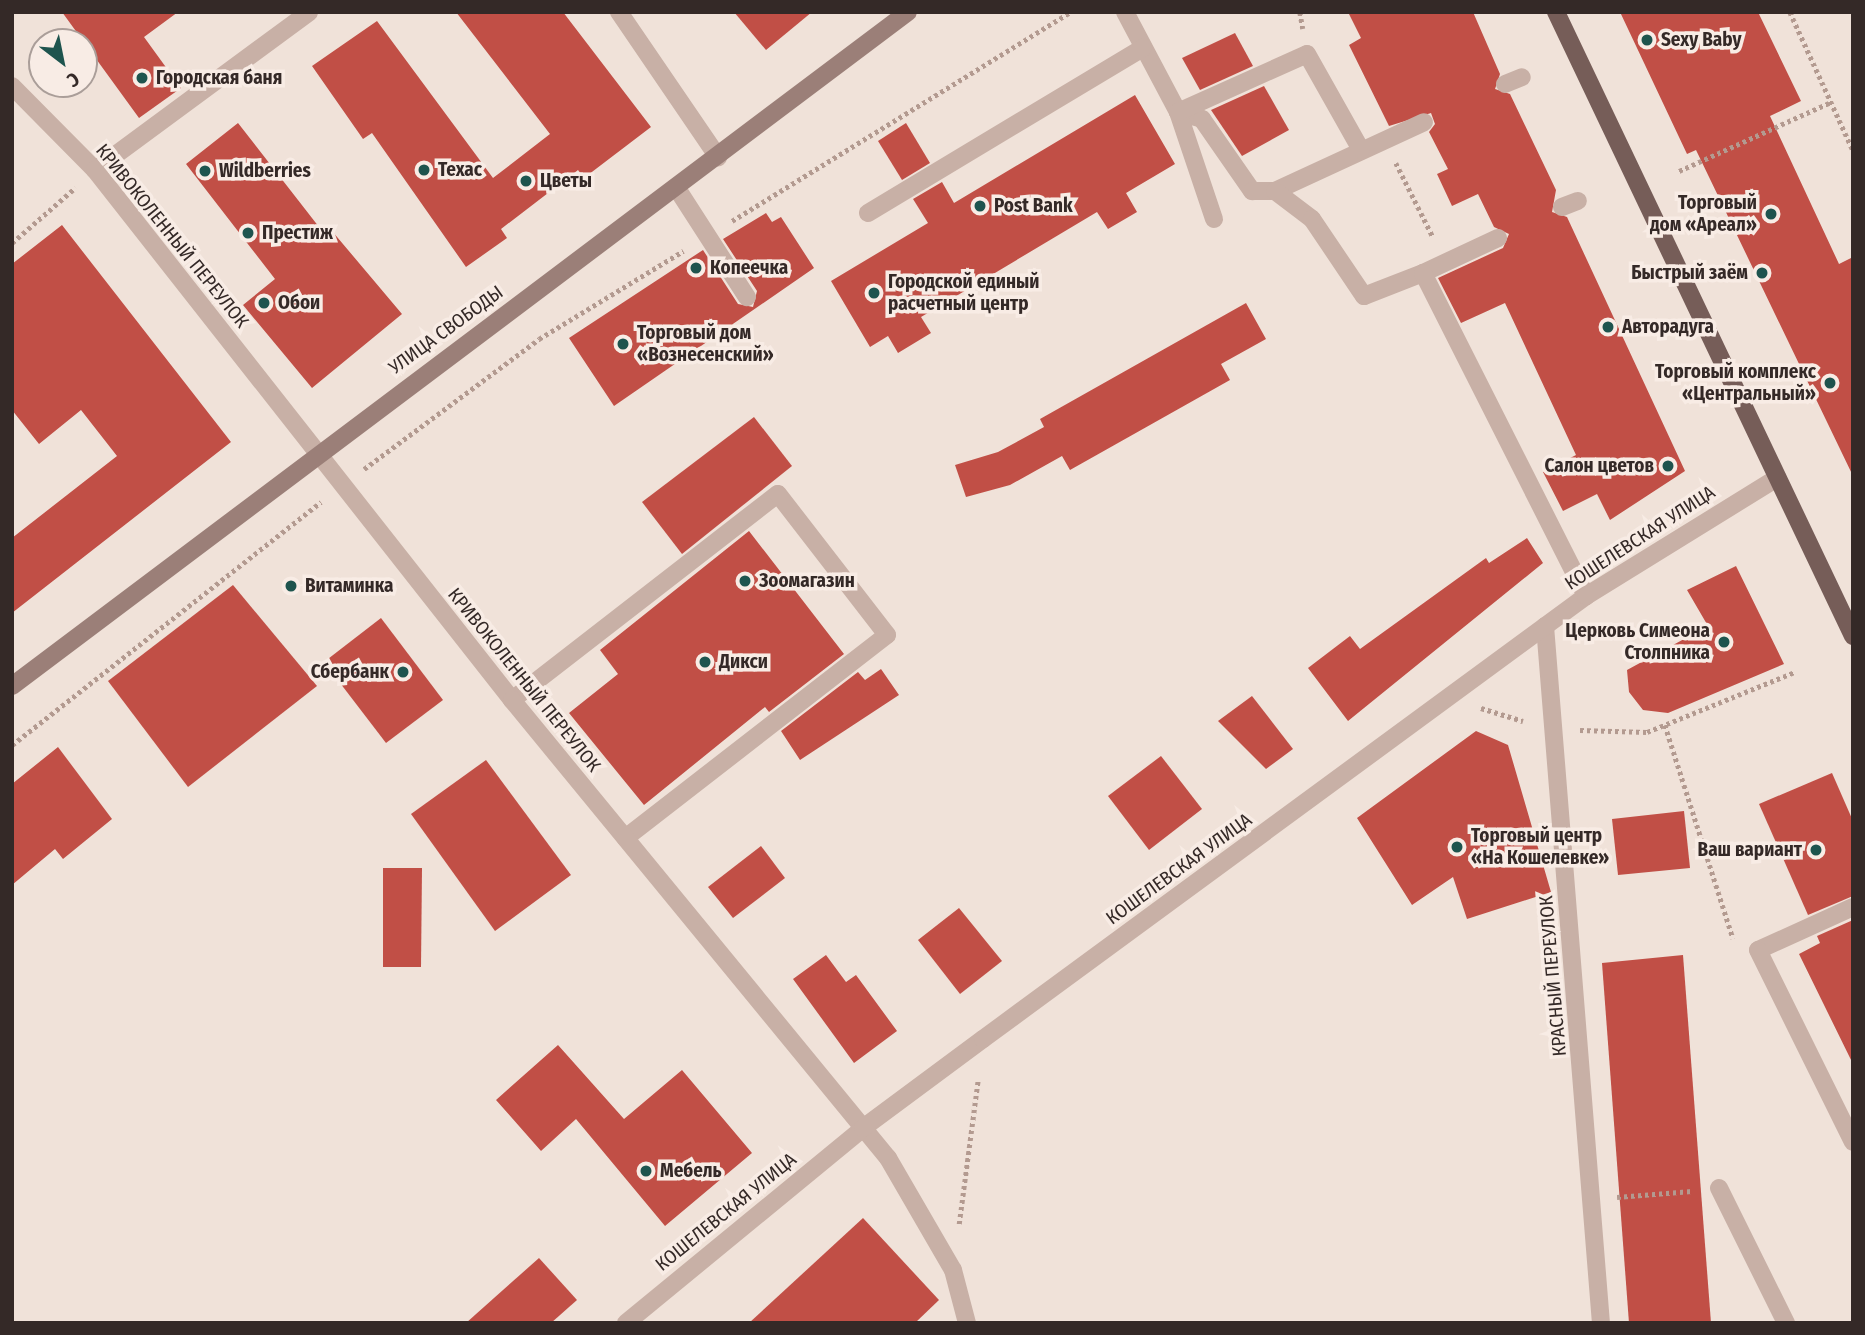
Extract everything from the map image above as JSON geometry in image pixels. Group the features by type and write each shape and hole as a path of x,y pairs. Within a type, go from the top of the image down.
{"main road":[{"name":"УЛИЦА СВОБОДЫ","path":"12,686 317,453 718,157 908,12"},
{"path":"1556,12 1853,636"}],"street":[{"path":"94,170 310,12"},
{"path":"619,12 718,157"},
{"path":"1125,12 1178,113 1214,219"},
{"path":"868,213 1143,48"},
{"path":"1178,113 1307,54 1361,150"},
{"path":"1505,84 1522,77"},
{"name":"КРИВОКОЛЕННЫЙ ПЕРЕУЛОК","path":"12,86 94,170 512,700 863,1128 914,1195 953,1270 967,1323"},
{"path":"1178,113 1202,119 1243,186 1275,191 1312,219 1364,296 1423,273 1498,238"},
{"path":"1275,191 1424,122"},
{"path":"676,187 747,297"},
{"path":"1423,273 1586,596"},
{"name":"КОШЕЛЕВСКАЯ УЛИЦА","path":"626,1323 863,1128 1545,626 1586,596 1777,478"},
{"path":"512,700 778,494 887,635 625,838"},
{"name":"КРАСНЫЙ ПЕРЕУЛОК","path":"1545,626 1601,1323"},
{"path":"1853,907 1758,950 1853,1142"},
{"path":"1719,1188 1786,1323"}],"path":[{"path":"12,745 341,486 539,339 1071,12"},
{"path":"1790,12 1853,150"},
{"path":"1679,171 1831,103"},
{"path":"1384,139 1446,263"},
{"path":"12,243 94,170"},
{"path":"1447,698 1554,730 1647,732 1795,672"},
{"path":"1665,725 1733,939 1758,950"},
{"path":"953,1270 983,1039"},
{"path":"1591,1199 1719,1188"}],"building":[{"path":"62,12 178,12 144,37 181,88 139,118 98,62 98,28 74,28"},
{"path":"456,12 563,12 651,127 584,178 578,170 501,229 507,238 466,267 372,133 363,139 312,66 377,21 493,178 550,134"},
{"path":"734,12 812,12 766,50"},
{"path":"1348,12 1473,12 1500,74 1495,89 1510,94 1556,190 1552,212 1567,217 1685,471 1610,520 1597,494 1563,511 1543,472 1576,455 1505,303 1461,323 1438,278 1503,248 1509,234 1494,227 1478,194 1452,206 1437,174 1448,169 1429,132 1435,124 1431,113 1389,126 1349,45 1361,38"},
{"path":"1620,12 1758,12 1801,101 1770,116 1839,264 1853,257 1853,476 1696,150 1687,154"},
{"path":"1235,33 1253,66 1200,90 1182,58"},
{"path":"1264,86 1289,130 1242,156 1211,110"},
{"path":"1135,95 1175,164 1126,193 1137,212 1108,229 1097,212 921,317 931,333 898,353 888,336 870,347 831,281 928,223 913,199 942,182 954,203"},
{"path":"238,123 326,236 332,231 402,314 312,388 243,305 275,279 186,164"},
{"path":"906,123 930,163 902,180 878,141"},
{"path":"766,213 772,222 781,217 814,268 614,406 569,338 703,250 738,304 753,307 757,291 723,239"},
{"path":"62,225 231,442 12,613 12,538 117,456 81,410 39,444 12,410 12,264"},
{"path":"1246,303 1266,339 1221,364 1230,380 1070,470 1062,456 1010,485 966,497 955,465 998,452 1044,427 1040,419"},
{"path":"754,417 792,466 682,554 642,502"},
{"name":"Дикси","path":"749,531 844,654 769,712 765,707 644,805 569,713 618,674 600,650"},
{"path":"1527,538 1543,563 1348,721 1308,668 1350,636 1360,649 1486,558 1489,563"},
{"name":"Церковь Симеона Столпника","path":"1736,566 1784,664 1668,713 1643,710 1629,692 1627,670 1708,626 1687,590"},
{"path":"233,585 317,686 188,787 108,681"},
{"path":"381,618 443,700 386,743 324,662"},
{"path":"881,669 899,695 800,760 781,731 858,672 865,680"},
{"path":"1252,696 1293,749 1266,769 1218,721"},
{"name":"Торговый центр «На Кошелевке»","path":"1476,731 1508,745 1551,892 1467,919 1453,877 1412,905 1357,818"},
{"path":"58,747 112,819 63,859 55,849 12,885 12,784"},
{"path":"1161,756 1202,809 1149,850 1108,796"},
{"path":"486,760 571,875 495,931 411,814"},
{"name":"Ваш вариант","path":"1832,773 1853,821 1853,896 1808,915 1759,804"},
{"path":"1684,811 1690,868 1618,875 1612,819"},
{"path":"761,846 785,878 733,918 708,887"},
{"path":"383,868 422,868 421,967 383,967"},
{"path":"959,908 1002,961 960,994 918,940"},
{"path":"1853,920 1853,1064 1799,954 1820,943 1817,936"},
{"path":"826,955 846,982 856,975 897,1031 854,1063 793,979"},
{"path":"1683,955 1711,1323 1629,1323 1602,963"},
{"path":"558,1045 624,1119 682,1070 752,1153 665,1226 576,1119 541,1151 496,1100"},
{"path":"863,1218 939,1300 915,1323 749,1323"},
{"path":"539,1258 577,1300 551,1323 466,1323"}],"place":[{"name":"Sexy Baby","path":"1647,40"},
{"name":"Городская баня","path":"142,78"},
{"name":"Техас","path":"424,170"},
{"name":"Wildberries","path":"205,171"},
{"name":"Цветы","path":"526,181"},
{"name":"Post Bank","path":"980,206"},
{"name":"Торговый дом «Ареал»","path":"1771,214"},
{"name":"Престиж","path":"248,233"},
{"name":"Копеечка","path":"696,268"},
{"name":"Быстрый заём","path":"1762,273"},
{"name":"Городской единый расчетный центр","path":"874,293"},
{"name":"Обои","path":"264,303"},
{"name":"Авторадуга","path":"1608,327"},
{"name":"Торговый дом «Вознесенский»","path":"623,344"},
{"name":"Торговый комплекс «Центральный»","path":"1830,383"},
{"name":"Салон цветов","path":"1668,466"},
{"name":"Зоомагазин","path":"745,581"},
{"name":"Витаминка","path":"291,586"},
{"name":"Церковь Симеона Столпника","path":"1724,642"},
{"name":"Дикси","path":"705,662"},
{"name":"Сбербанк","path":"403,672"},
{"name":"Торговый центр «На Кошелевке»","path":"1457,847"},
{"name":"Ваш вариант","path":"1816,850"},
{"name":"Мебель","path":"646,1171"}]}
